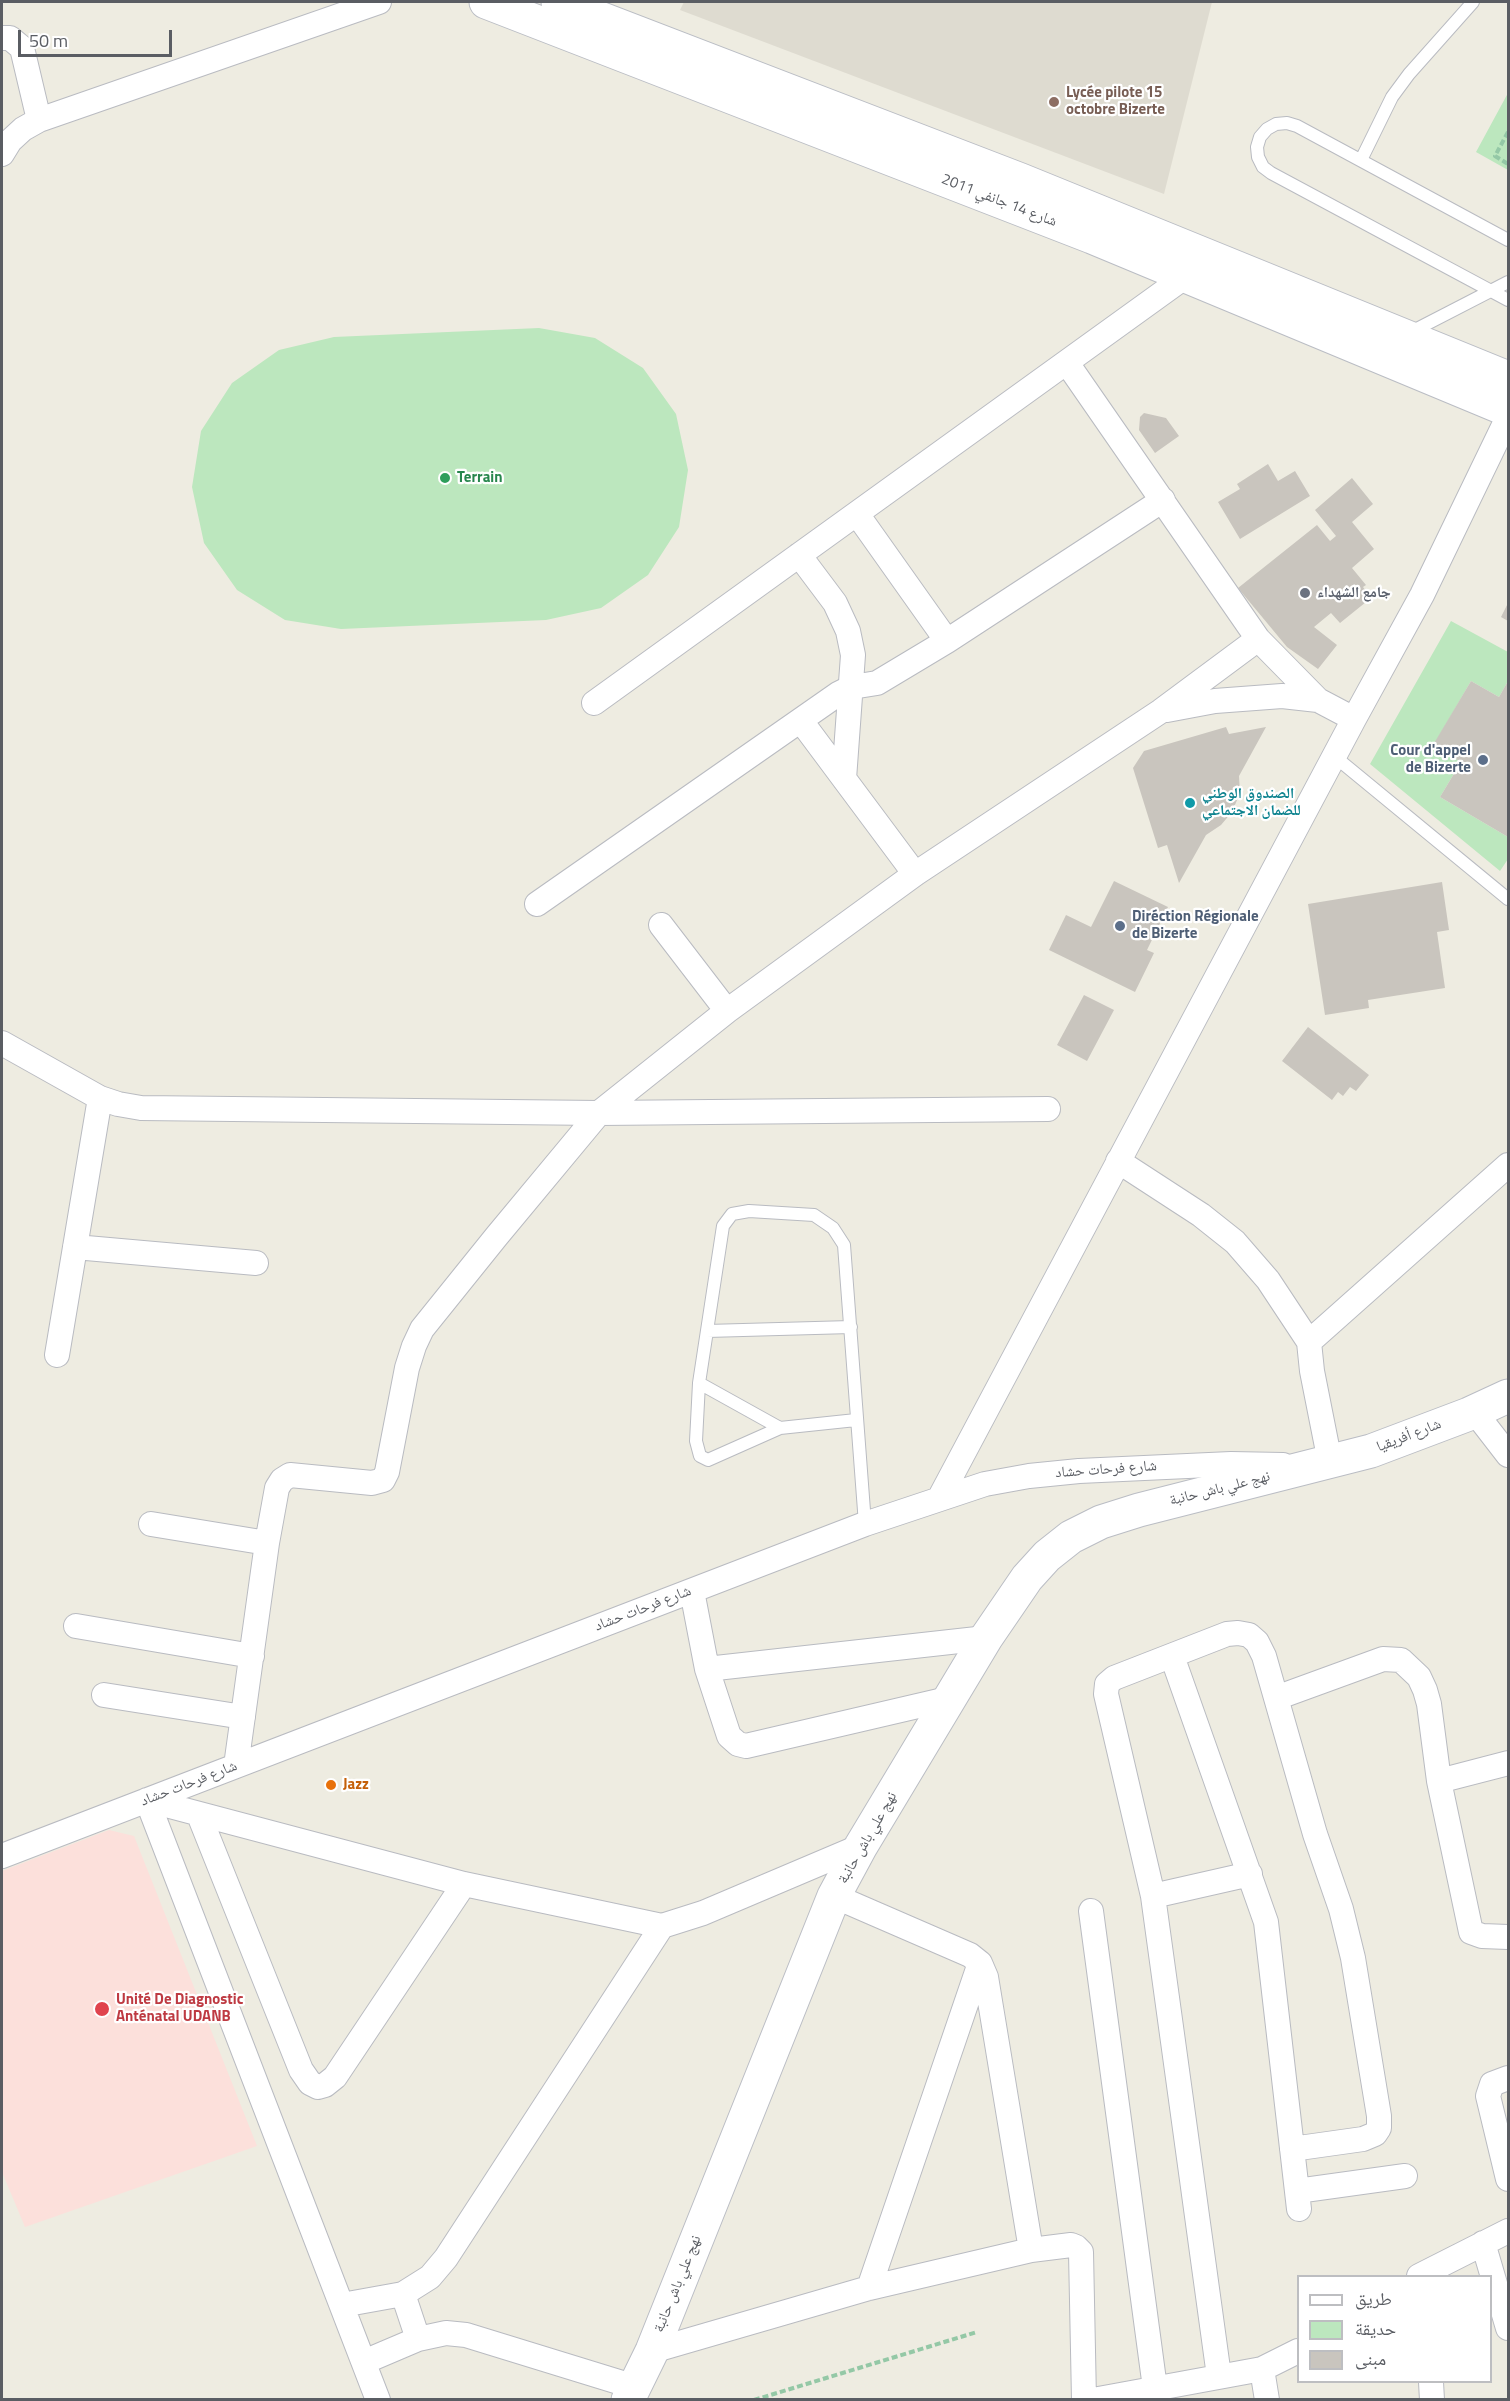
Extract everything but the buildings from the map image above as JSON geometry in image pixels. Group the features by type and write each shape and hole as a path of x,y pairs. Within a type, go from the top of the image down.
{"main road":[{"name":"شارع 14 جانفي 2011","path":"486,2 1059,224 1509,410"},
{"name":"شارع 14 جانفي 2011","path":"558,2 999,171 1509,378"},
{"name":"شارع أفريقيا","path":"1318,1465 1371,1451 1509,1396"},
{"name":"نهج علي باش حانبة","path":"632,2393 652,2351 834,1896 861,1846 986,1638 1027,1578 1047,1556 1071,1537 1101,1522 1139,1510 1318,1465"}],"street":[{"path":"2,154 10,141 23,129 39,120 379,2"},
{"path":"2,38 10,39 22,48 39,120"},
{"path":"594,704 1186,276"},
{"path":"1067,363 1258,639 1318,700 1354,719"},
{"path":"939,1500 1334,756 1422,595 1509,417"},
{"path":"537,904 838,694 852,687 877,683 947,641 1163,500"},
{"path":"857,514 947,641"},
{"path":"799,555 835,603 848,631 854,655 844,778"},
{"path":"236,1766 267,1543 277,1488 282,1480 290,1475 372,1483 383,1480 387,1472 407,1368 422,1329 599,1113 727,1011 915,874 1161,711 1258,639"},
{"path":"1161,711 1215,700 1282,696 1318,700"},
{"path":"801,721 915,874"},
{"path":"661,925 727,1011"},
{"path":"2,1042 100,1098 141,1108 599,1113 1048,1109"},
{"path":"57,1355 100,1098"},
{"path":"1118,1161 1201,1215 1234,1242 1268,1280 1309,1342 1318,1465"},
{"path":"1309,1342 1509,1165"},
{"path":"75,1247 256,1263"},
{"path":"1474,1411 1509,1455"},
{"name":"شارع فرحات حشاد","path":"2,1856 865,1524 985,1484 1029,1476 1079,1471 1231,1464 1318,1465"},
{"path":"151,1524 267,1543"},
{"path":"692,1590 707,1669 729,1736 738,1744 746,1746 952,1698"},
{"path":"76,1626 252,1656"},
{"path":"1219,2376 1153,1896 1106,1694 1107,1684 1114,1678 1227,1634 1249,1635 1257,1642 1264,1656 1315,1834 1341,1909 1353,1958 1379,2116 1379,2127 1375,2134 1363,2139 1292,2149"},
{"path":"707,1669 986,1638"},
{"path":"1172,1656 1266,1922 1298,2200 1405,2176"},
{"path":"1275,1698 1383,1659 1401,1660 1419,1677 1425,1690 1439,1781 1471,1932 1482,1936 1509,1937"},
{"path":"104,1695 243,1717"},
{"path":"1439,1781 1509,1763"},
{"path":"147,1800 464,1884 662,1926 703,1913 861,1846"},
{"path":"147,1800 378,2400"},
{"path":"199,1815 301,2070 310,2083 318,2087 325,2085 335,2077 464,1884"},
{"path":"1153,1896 1250,1874"},
{"path":"834,1896 970,1955 980,1963 986,1977 1030,2250"},
{"path":"1091,1911 1155,2388"},
{"path":"342,2305 403,2294 430,2277 446,2258 662,1926"},
{"path":"869,2288 980,1963"},
{"path":"1509,2078 1492,2084 1488,2096 1509,2179"},
{"path":"1423,2275 1509,2231"},
{"path":"1483,2243 1509,2328"},
{"path":"652,2351 869,2288 1030,2250 1071,2245 1081,2252 1084,2400"},
{"path":"403,2294 418,2339"},
{"path":"364,2362 418,2339 446,2333 466,2335 632,2393"},
{"path":"1093,2400 1262,2369 1297,2352"},
{"path":"1262,2369 1267,2400"},
{"path":"1431,2383 1432,2400"}],"lane":[{"path":"1361,160 1392,97 1409,74 1473,2"},
{"path":"1509,240 1287,123 1276,124 1260,137 1257,147 1258,158 1263,167 1271,173 1509,300"},
{"path":"1405,335 1509,282"},
{"path":"1334,756 1509,899"},
{"path":"856,1420 780,1428 708,1460 700,1456 696,1441 699,1383 723,1226 732,1214 749,1211 814,1215 833,1228 844,1245 865,1524"},
{"path":"707,1331 851,1327"},
{"path":"699,1383 780,1428"}],"path":[{"path":"1509,132 1495,156 1509,164"},
{"path":"753,2400 977,2332"}],"shaded area":[{"name":"Lycée pilote 15 octobre Bizerte","path":"684,2 1212,2 1164,194 680,10"},
{"name":"Unité De Diagnostic Anténatal UDANB","path":"109,1830 134,1836 257,2146 25,2227 2,2172 2,1871"}],"green space":[{"path":"1508,93 1508,170 1476,152"},
{"path":"539,328 595,338 643,368 676,414 688,470 679,527 648,575 601,608 546,620 341,629 285,620 237,590 204,543 192,487 201,431 232,383 279,350 334,337"},
{"path":"1451,621 1508,652 1508,681 1499,697 1471,681 1434,745 1461,762 1440,797 1508,837 1508,859 1500,871 1370,764"}],"place":[{"name":"Lycée pilote 15 octobre Bizerte","path":"1054,102"},
{"name":"Terrain","path":"445,478"},
{"name":"جامع الشهداء","path":"1305,593"},
{"name":"Cour d'appel de Bizerte","path":"1483,760"},
{"name":"الصندوق الوطني للضمان الاجتماعي","path":"1190,803"},
{"name":"Diréction Régionale de Bizerte","path":"1120,926"},
{"name":"Jazz","path":"331,1785"},
{"name":"Unité De Diagnostic Anténatal UDANB","path":"102,2009"}]}
